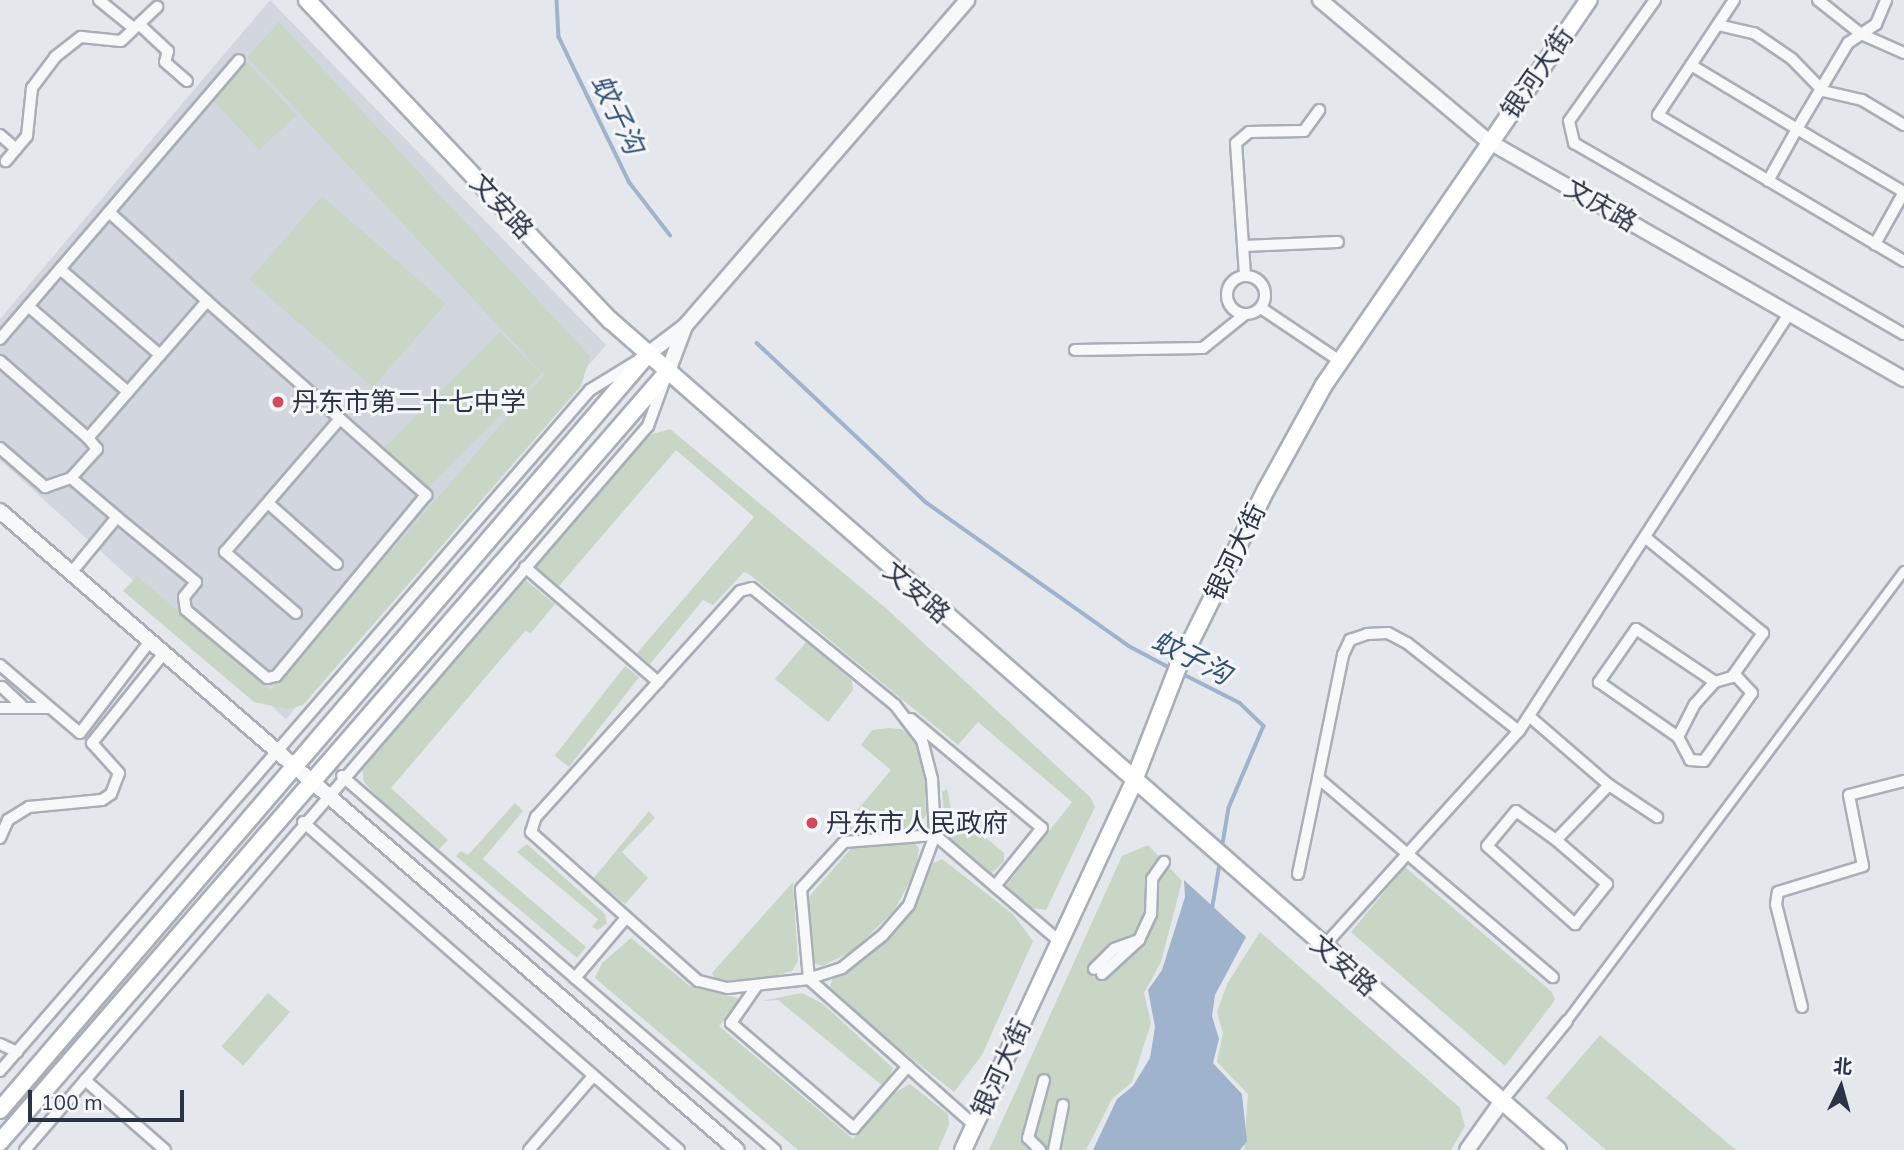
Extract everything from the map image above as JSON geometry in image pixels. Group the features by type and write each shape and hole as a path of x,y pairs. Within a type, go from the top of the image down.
{"main road":[{"name":"文安路","path":"307,0 648,354 1132,783 1558,1150"},
{"name":"银河大街","path":"963,1150 1132,783 1176,671 1266,490 1340,361 1489,141 1589,0"},
{"path":"0,1110 648,354"},
{"path":"0,1142 668,371"}],"street":[{"path":"99,0 168,51 165,62 187,81"},
{"path":"0,1071 590,390 648,354 685,326 967,0"},
{"name":"文庆路","path":"1320,0 1489,141 1904,379"},
{"path":"1655,0 1569,121 1574,143 1904,334"},
{"path":"1734,0 1658,115 1904,261"},
{"path":"1818,0 1861,34 1904,53"},
{"path":"1769,181 1797,129 1823,91 1848,43 1875,24 1886,0"},
{"path":"2,162 27,136 32,88 55,57 81,37 121,41 157,6"},
{"path":"1718,24 1754,33 1792,59 1823,91 1862,100 1904,125"},
{"path":"0,339 239,60"},
{"path":"1691,65 1904,192 1875,244"},
{"path":"1245,275 1236,143 1249,132 1304,131 1320,110"},
{"path":"0,135 16,149"},
{"path":"71,478 196,582 184,597 186,610 267,678 276,677 426,495 108,212"},
{"path":"1243,246 1338,242"},
{"path":"60,269 160,355"},
{"path":"1245,275 1262,284 1261,308"},
{"path":"1244,314 1232,309 1226,291 1245,275"},
{"path":"88,438 207,301"},
{"path":"28,306 128,392"},
{"path":"1261,308 1340,361"},
{"path":"1075,350 1203,348 1244,314 1261,308"},
{"path":"1323,947 1519,731 1789,313"},
{"path":"25,1150 326,794 648,426 685,326"},
{"path":"0,361 97,449 71,478 45,487 0,448"},
{"path":"296,613 225,552 340,419"},
{"path":"268,503 337,564"},
{"path":"0,511 737,1150"},
{"path":"71,573 117,517"},
{"path":"1646,538 1763,633 1734,674 1715,682 1695,704 1678,737"},
{"path":"524,568 658,682"},
{"path":"1467,1150 1502,1101 1567,1021 1904,571"},
{"path":"895,705 922,740 932,779 935,835 909,905 883,935 842,968 809,979 755,987 698,981 625,919 531,832 536,817 740,591 752,588 895,705 1042,828 995,886"},
{"path":"1715,682 1636,629 1600,682 1678,737 1690,760 1704,761 1752,693 1734,674"},
{"path":"1298,874 1343,655 1350,640 1367,634 1388,633 1407,643 1519,731"},
{"path":"80,733 150,641"},
{"path":"92,743 164,653"},
{"path":"0,665 92,743 119,773 111,794 102,800 29,807 8,820 0,838"},
{"path":"2,687 21,705"},
{"path":"0,708 21,705 50,708"},
{"path":"1529,716 1609,785 1657,817"},
{"path":"342,776 775,1150"},
{"path":"1318,778 1409,850 1553,977"},
{"path":"1802,1007 1776,904 1777,892 1863,866 1849,795 1904,781"},
{"path":"1556,840 1609,785"},
{"path":"1516,811 1556,840 1607,884 1575,924 1488,846 1516,811"},
{"path":"303,822 679,1150"},
{"path":"974,1125 809,979 801,889 844,842 935,835 1059,942"},
{"path":"1098,972 1114,949 1139,940 1151,914 1152,879 1164,862"},
{"path":"575,978 625,919"},
{"path":"755,987 731,1023 854,1128 908,1066"},
{"path":"0,1044 17,1052"},
{"path":"528,1150 593,1076"},
{"path":"85,1080 165,1150"},
{"path":"1024,1150 1044,1080"},
{"path":"1054,1150 1063,1105"},
{"path":"1028,1138 1040,1150"}],"shaded area":[{"name":"丹东市第二十七中学","path":"270,0 606,345 286,719 0,460 0,319"}],"green space":[{"path":"279,22 590,356 581,386 303,705 287,709 254,702 123,591 137,576 271,690 544,375 247,57"},
{"path":"246,61 296,115 259,150 209,96"},
{"path":"322,196 446,304 373,387 249,280"},
{"path":"500,332 542,374 425,490 383,449"},
{"path":"670,429 888,610 1090,797 1095,807 1046,910 1027,907 1006,886 1072,802 978,722 958,745 749,574 744,572 713,605 703,600 650,664 637,653 754,517 676,450 559,586 533,564 646,436"},
{"path":"523,578 555,604 531,633 525,631 391,788 448,840 439,849 378,798 364,782 362,768 367,754"},
{"path":"807,641 852,681 853,690 828,722 775,679"},
{"path":"625,666 639,677 569,767 555,756"},
{"path":"902,729 914,739 925,773 926,816 912,829 839,832 891,770 861,745 872,730"},
{"path":"947,789 951,808 1004,853 1004,861 991,874 946,838 942,792"},
{"path":"515,803 523,811 483,859 586,947 577,958 456,856 461,851 468,855"},
{"path":"649,811 655,818 622,852 648,878 625,904 593,879"},
{"path":"913,842 919,848 916,869 894,911 853,951 822,966 811,962 808,898 855,844"},
{"path":"527,844 605,914 607,923 598,930 592,927 598,919 517,852"},
{"path":"1148,845 1182,881 1161,962 1144,993 1151,1023 1132,1082 1112,1099 1086,1150 989,1150 1122,856"},
{"path":"942,859 1013,914 1033,941 982,1055 954,1092 836,998 830,987 833,977 883,944 921,892 932,864"},
{"path":"1405,867 1552,992 1555,1000 1505,1066 1351,932"},
{"path":"793,882 798,961 792,971 754,982 715,979 712,973"},
{"path":"1260,932 1460,1108 1465,1126 1451,1150 1244,1150 1248,1094 1217,1062 1223,1033 1217,1012 1227,984"},
{"path":"631,938 690,986 737,998 740,1002 719,1026 853,1139 889,1096 910,1084 948,1114 949,1125 938,1150 798,1150 595,978 602,963"},
{"path":"268,993 290,1012 243,1066 221,1047"},
{"path":"802,993 823,1004 893,1068 884,1087 778,1000 761,1001"},
{"path":"1600,1035 1737,1150 1606,1150 1546,1098"}],"water":[{"path":"1184,880 1246,937 1215,995 1212,1016 1219,1039 1213,1063 1242,1094 1247,1141 1240,1150 1093,1150 1117,1099 1133,1086 1150,1058 1155,1027 1148,990 1162,970 1185,897"}],"waterway":[{"name":"蚊子沟","path":"557,0 559,37 630,183 670,235"},
{"name":"蚊子沟","path":"757,343 927,503 1129,646 1172,669"},
{"name":"蚊子沟","path":"1179,672 1240,703 1264,726 1229,808 1222,850"},
{"name":"蚊子沟","path":"1212,909 1220,861"}],"place":[{"name":"丹东市第二十七中学","path":"278,402"},
{"name":"丹东市人民政府","path":"812,823"}]}
